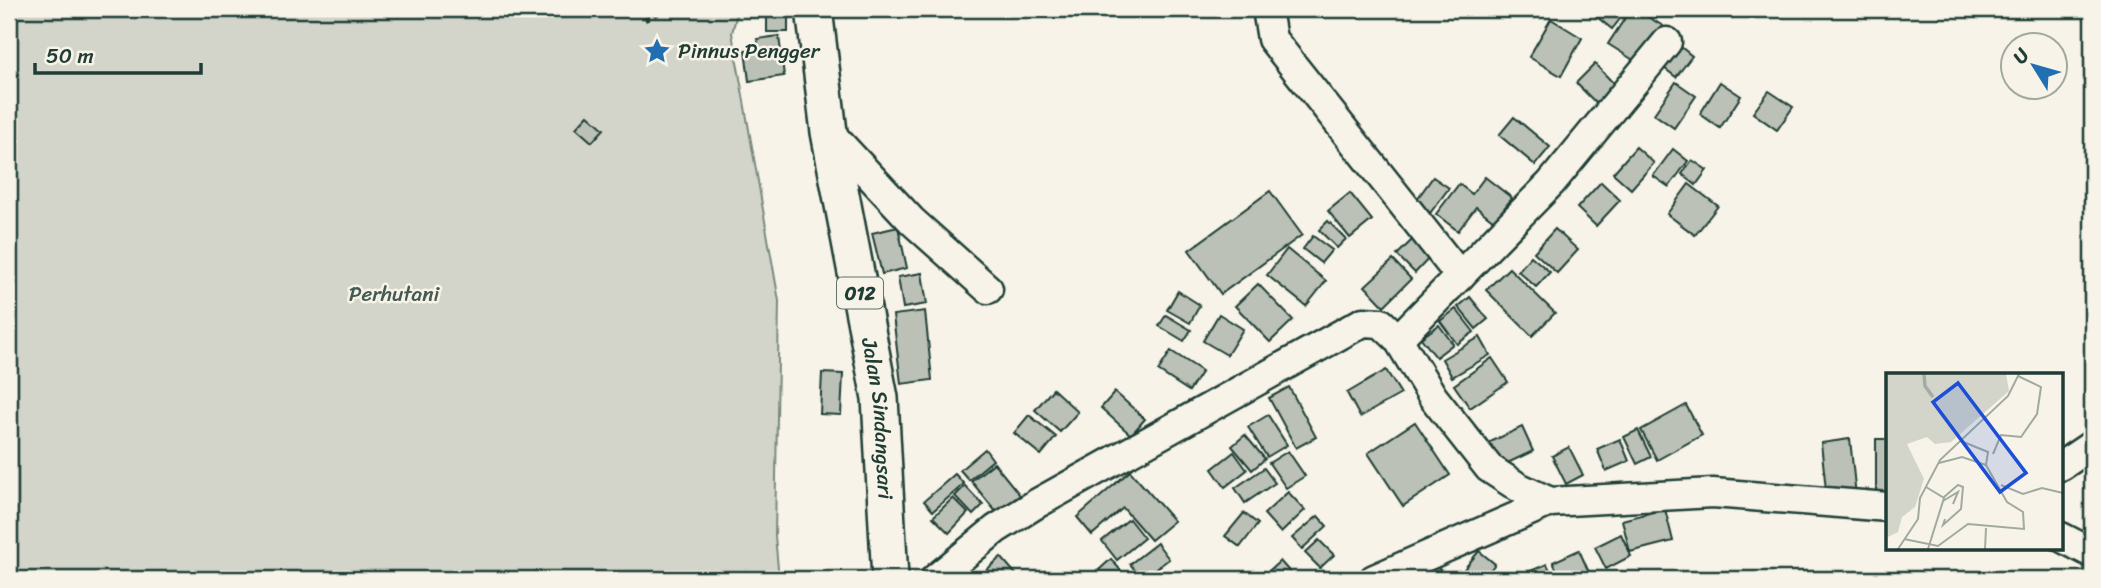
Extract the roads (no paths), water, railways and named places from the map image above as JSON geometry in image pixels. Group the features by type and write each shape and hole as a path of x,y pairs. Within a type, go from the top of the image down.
{"main road":[{"name":"Jalan Sindangsari","path":"814,9 830,132 880,398 890,579"}],"street":[{"path":"1267,9 1272,39 1460,276"},
{"path":"1398,339 1551,183 1667,42"},
{"path":"830,132 912,221 988,289"},
{"path":"935,579 996,529 1036,504 1363,322 1381,323 1398,339 1433,397 1489,468 1518,487 1550,502"},
{"path":"2062,465 2092,445"},
{"path":"1374,579 1550,502 1713,493 1886,507"},
{"path":"2062,538 2092,553"}],"place":[{"name":"Pinnus Pengger","path":"657,51"}],"park label":[{"name":"Perhutani","path":"394,294"}]}
